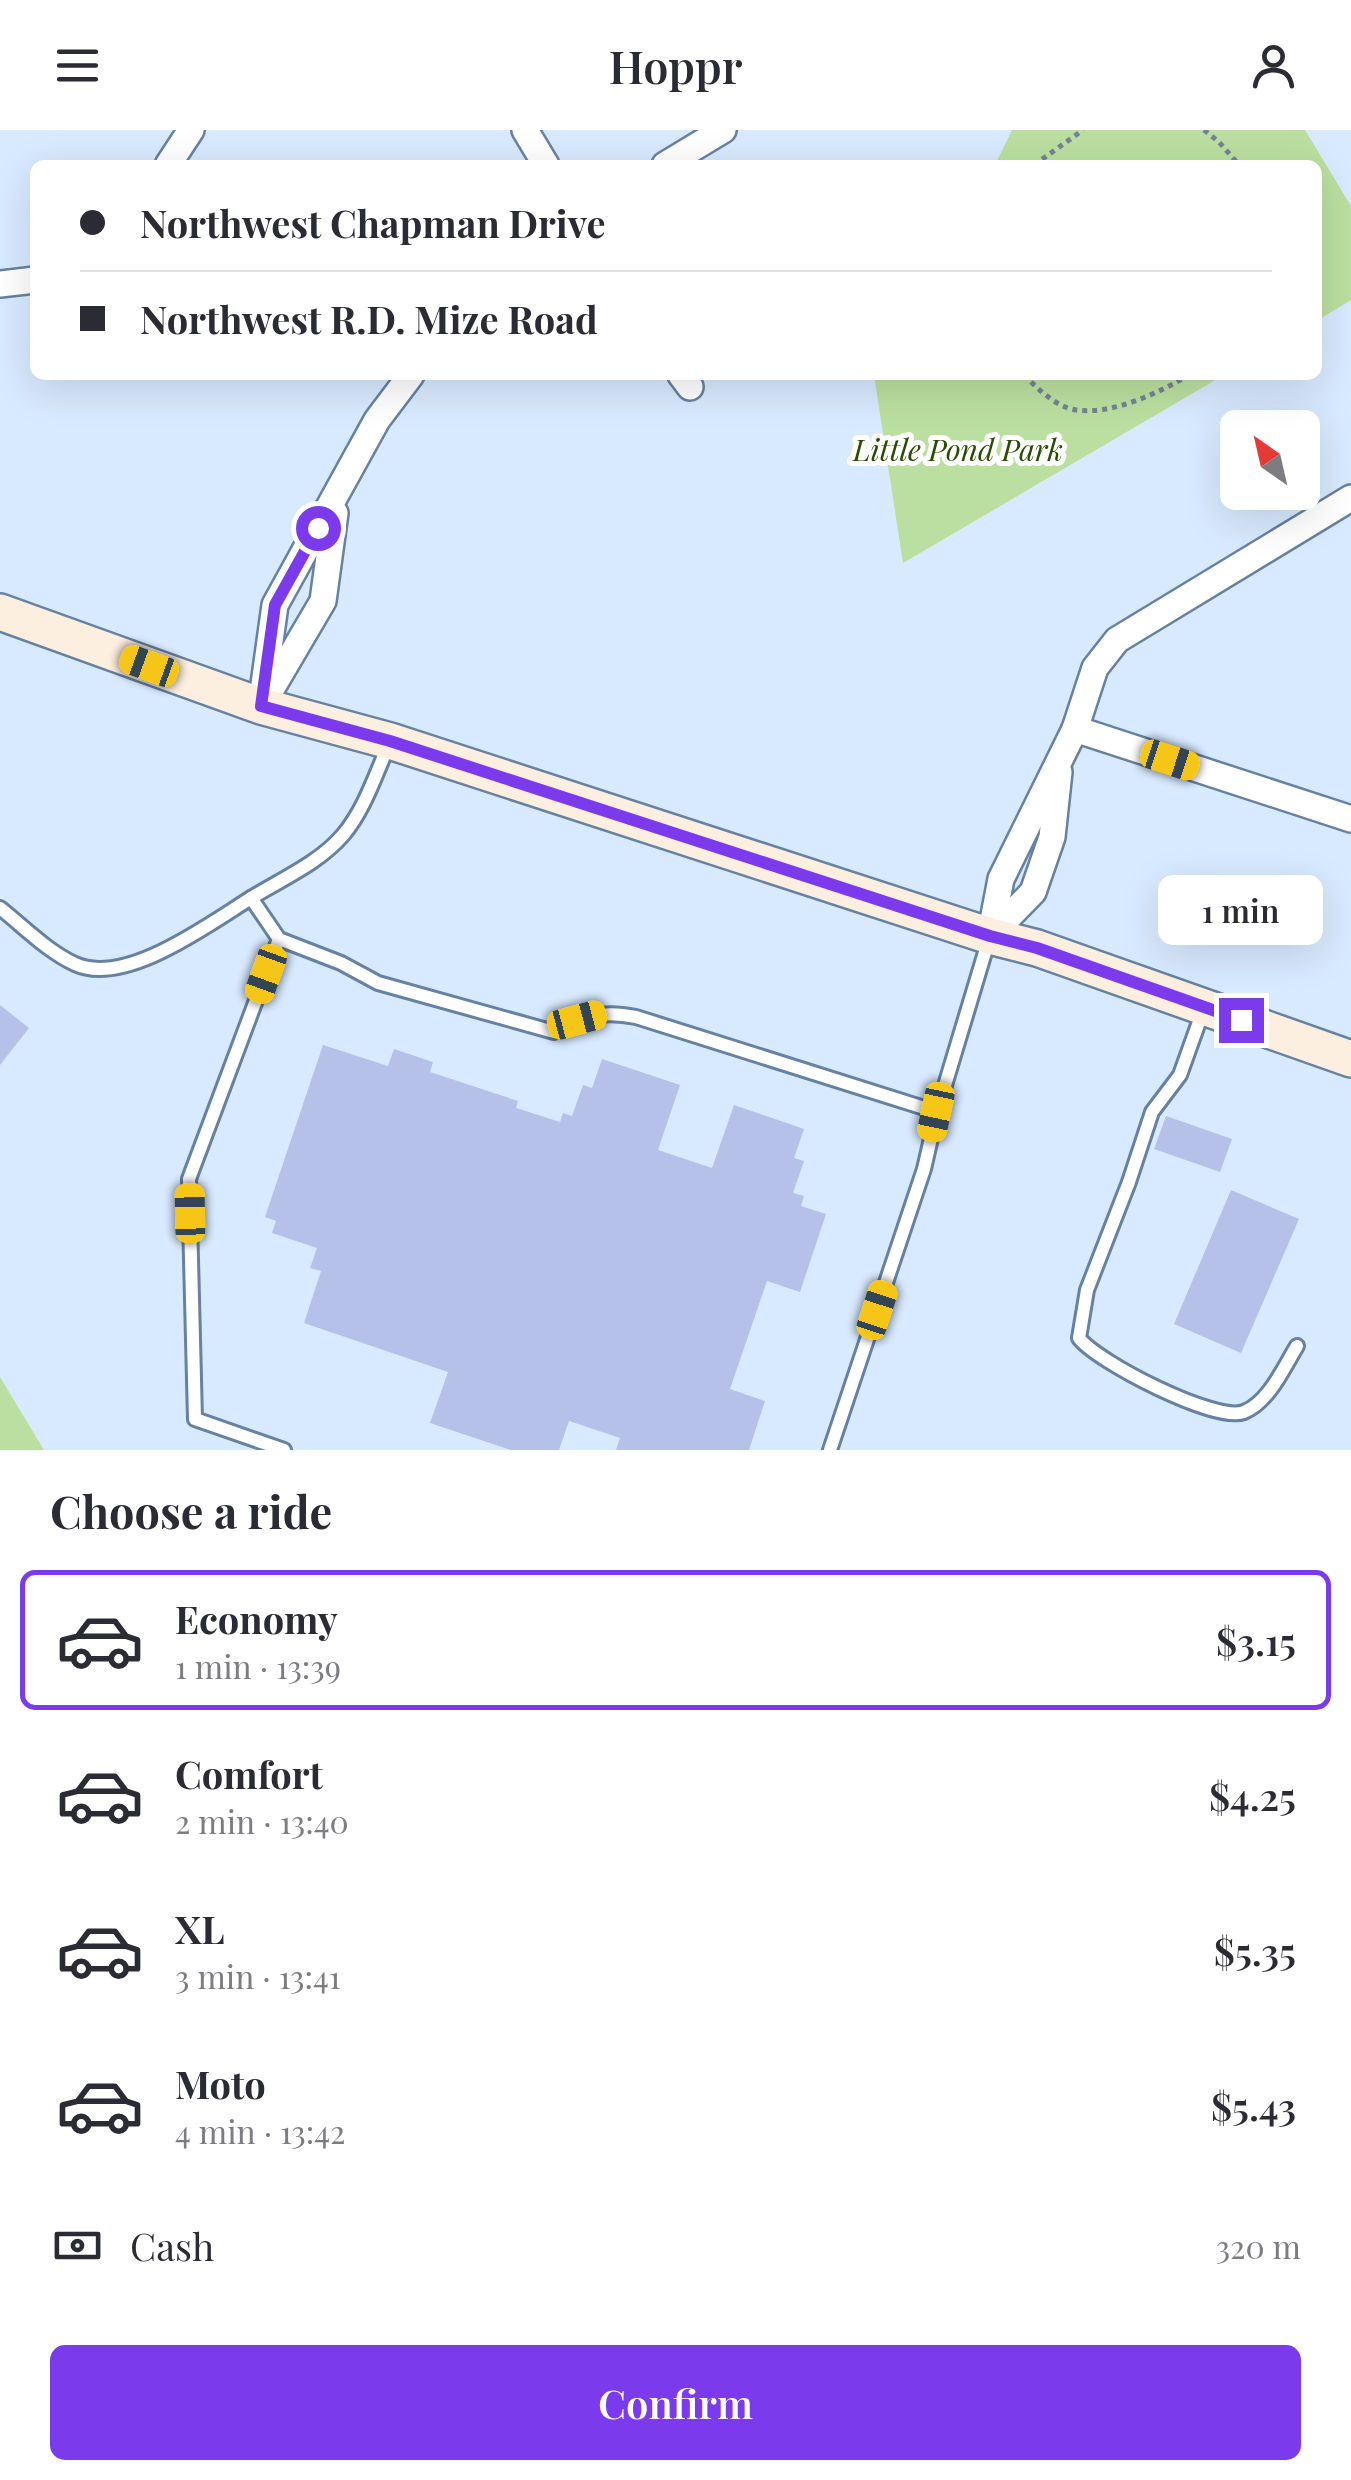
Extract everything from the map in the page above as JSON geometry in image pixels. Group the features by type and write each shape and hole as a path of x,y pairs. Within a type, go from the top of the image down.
{"main road":[{"path":"0,612 261,706 390,741 1037,948 1351,1059"}],"street":[{"path":"171,160 191,130"},
{"path":"525,130 543,160"},
{"path":"674,160 723,130"},
{"path":"0,284 30,281"},
{"path":"261,706 275,605 377,420 407,380"},
{"path":"261,706 323,601 333,517 354,462"},
{"path":"990,936 1001,879 1075,729 1095,668 1117,640 1351,498"},
{"path":"1075,729 1351,819"}],"lane":[{"path":"0,908 78,966 127,966 186,938 316,859 343,834 364,800 390,741"},
{"path":"251,898 279,939 341,963 378,983 554,1032 577,1020 608,1012 636,1017 936,1112"},
{"path":"830,1450 924,1169 936,1112 990,936"},
{"path":"279,939 190,1179 195,1419 284,1450"},
{"path":"1204,1007 1180,1075 1152,1112 1087,1290 1079,1338 1090,1353 1166,1391 1228,1414 1244,1412 1258,1402 1296,1346"}],"path":[{"path":"1041,160 1084,130"},
{"path":"1204,130 1235,160"},
{"path":"1029,380 1043,394 1075,410 1116,407 1178,380"}],"green space":[{"path":"1012,130 1305,130 1351,206 1351,300 1322,318 1322,160 997,160"},
{"name":"Little Pond Park","path":"875,380 1215,380 903,563"},
{"path":"0,1377 44,1450 0,1450"}],"building":[{"path":"0,1005 29,1028 0,1065"},
{"path":"323,1045 388,1066 394,1049 433,1062 430,1072 518,1101 516,1108 560,1122 563,1113 572,1116 583,1085 592,1088 602,1059 680,1085 658,1150 712,1168 734,1105 804,1129 794,1158 804,1161 793,1193 804,1196 801,1206 826,1214 800,1292 767,1281 730,1389 765,1401 749,1450 616,1450 620,1438 569,1421 559,1450 511,1450 430,1423 448,1372 304,1323 321,1271 310,1268 317,1248 272,1233 276,1221 265,1217"},
{"path":"1166,1116 1232,1139 1220,1172 1154,1149"},
{"path":"1231,1190 1299,1219 1241,1353 1174,1324"}],"route":[{"path":"318,528 275,605 261,706 390,741 1037,948 1241,1020"}]}
